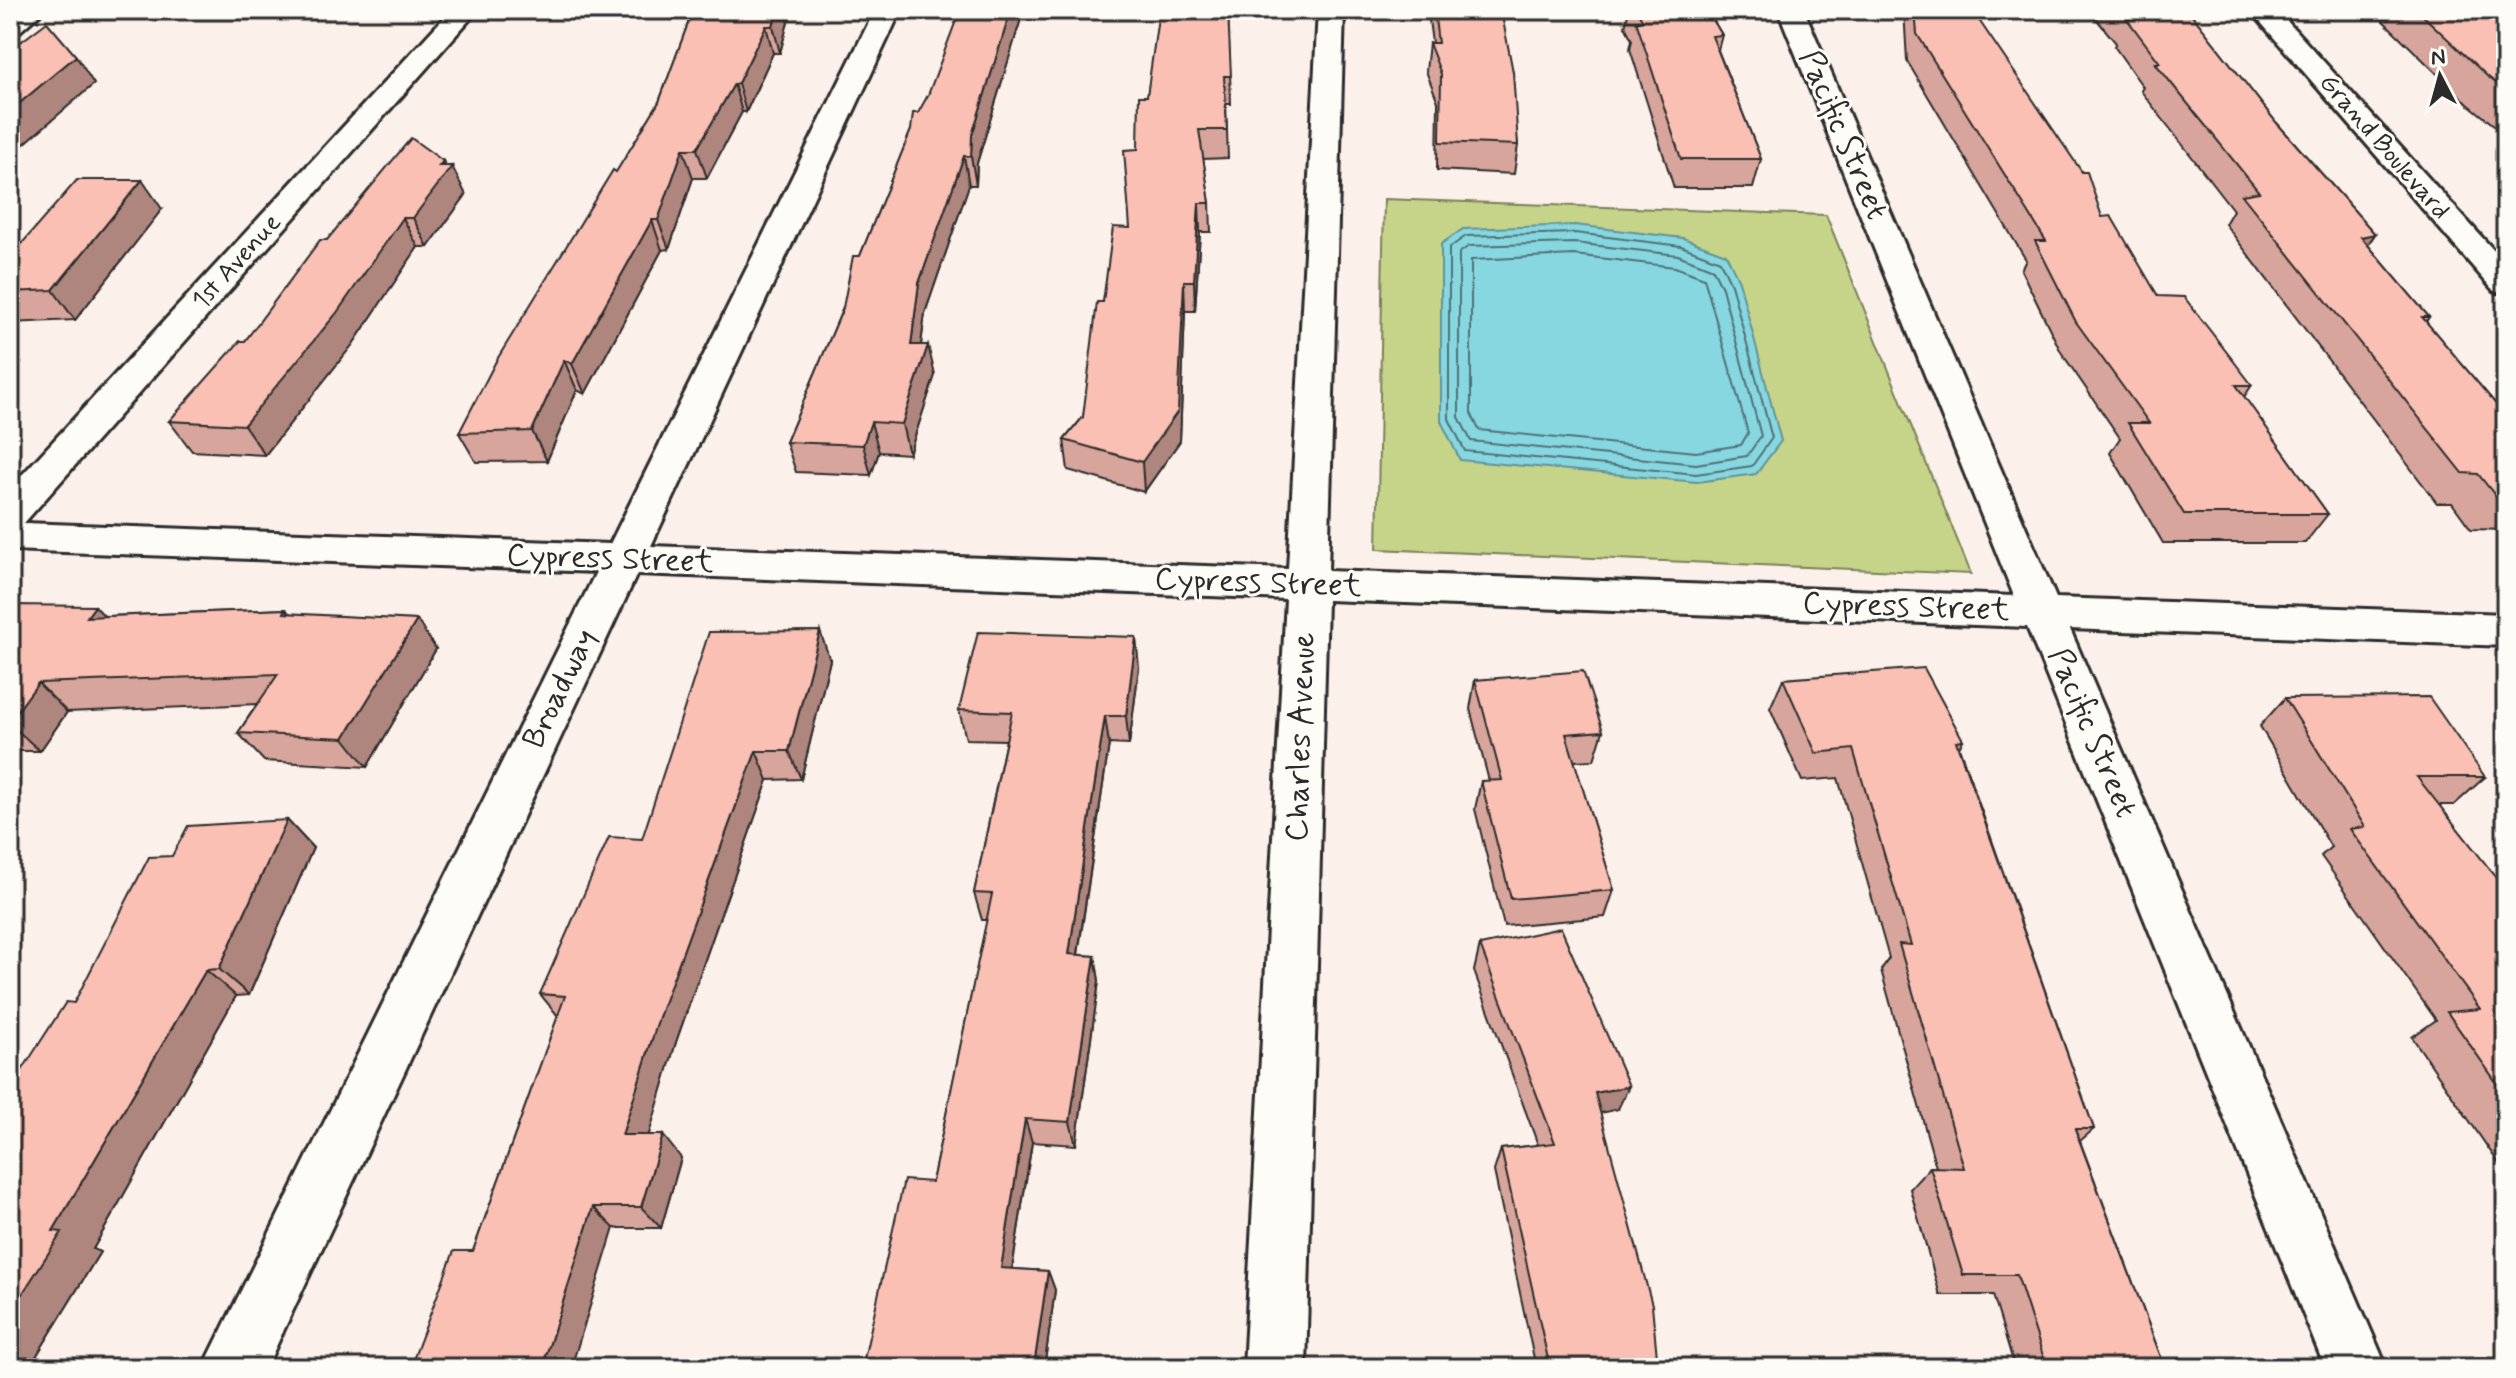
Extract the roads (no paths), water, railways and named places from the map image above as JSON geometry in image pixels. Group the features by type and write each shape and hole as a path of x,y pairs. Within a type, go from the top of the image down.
{"street":[{"path":"10,26 31,10"},
{"name":"1st Avenue","path":"10,513 465,10"},
{"name":"Broadway","path":"234,1368 888,10"},
{"name":"Charles Avenue","path":"1275,1368 1331,10"},
{"name":"Pacific Street","path":"1791,10 2356,1368"},
{"name":"Grand Boulevard","path":"2263,10 2506,284"},
{"name":"Cypress Street","path":"10,536 2506,630"}],"water":[{"path":"1575,225 1683,238 1726,254 1739,281 1781,441 1756,474 1697,482 1460,460 1441,421 1441,244 1463,229"}]}
